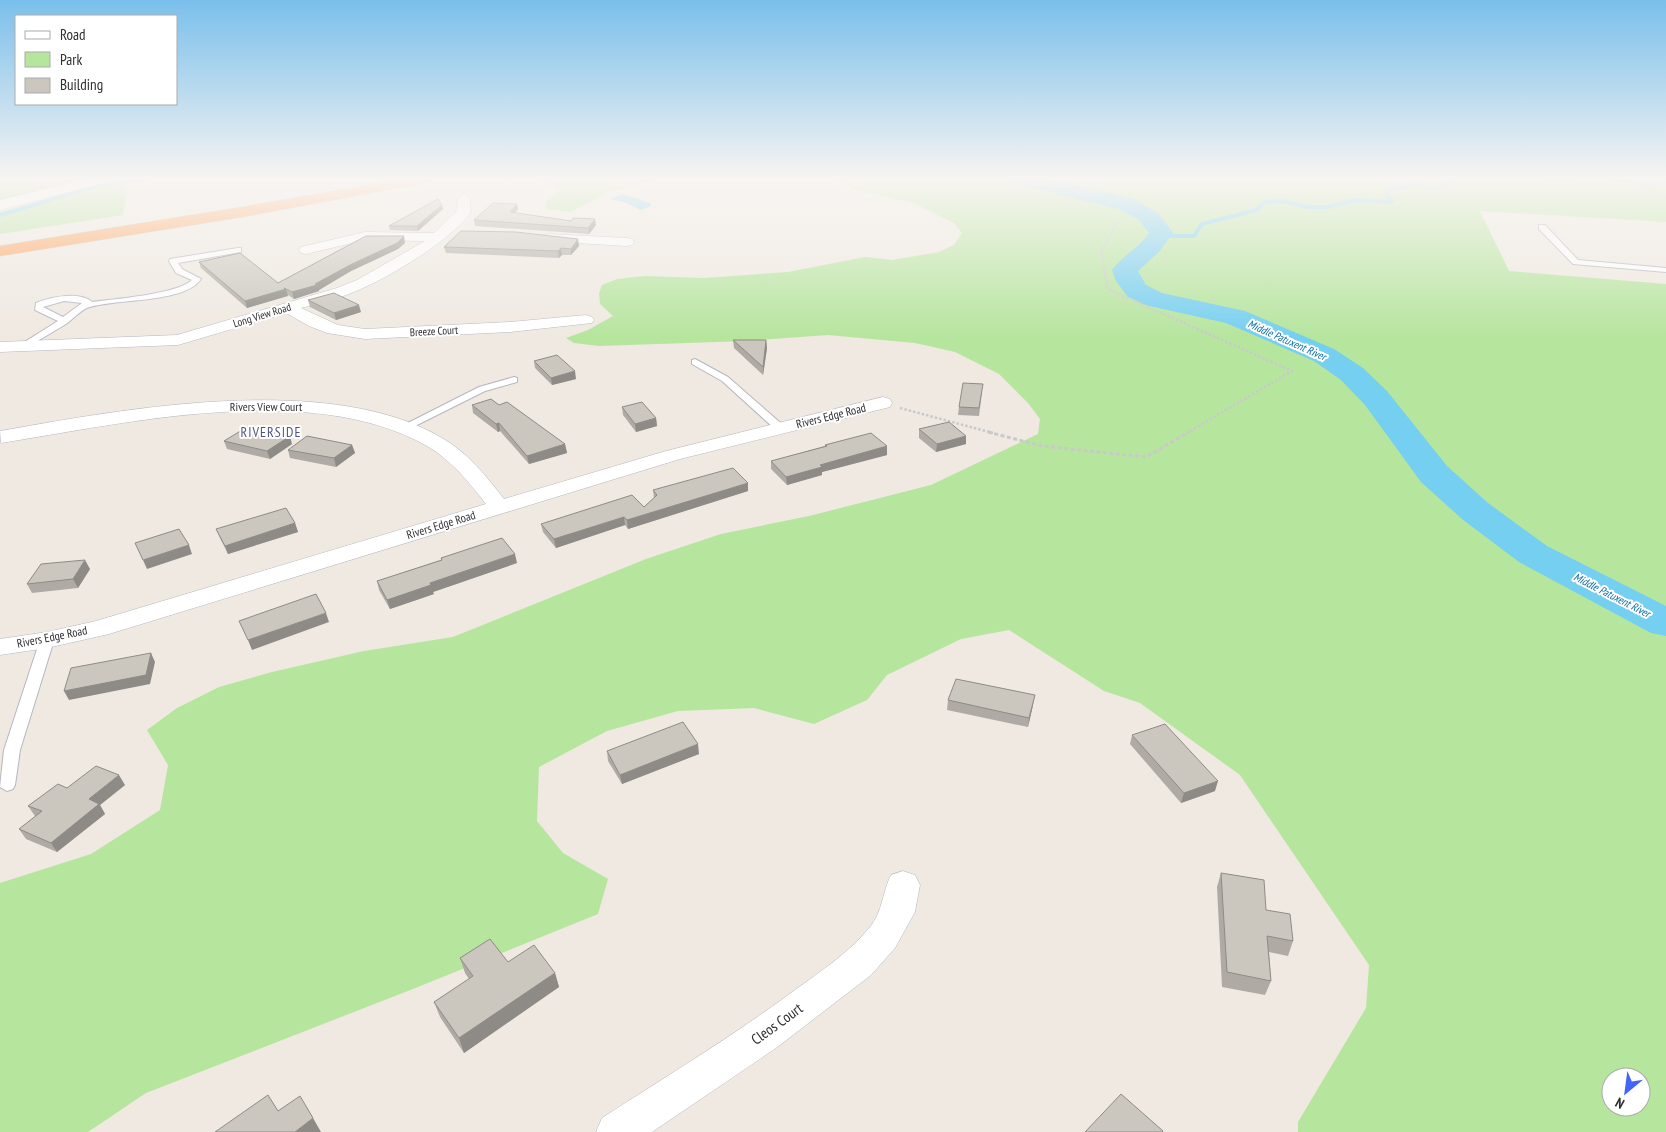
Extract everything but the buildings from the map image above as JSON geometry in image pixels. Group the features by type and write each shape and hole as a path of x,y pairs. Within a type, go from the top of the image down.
{"highway":[{"path":"0,238 39,232"},
{"path":"0,251 119,232"}],"street":[{"name":"Long View Road","path":"0,347 178,340 287,308 362,283 444,232"},
{"path":"306,250 365,236 457,232"},
{"path":"536,236 558,239 627,242"},
{"name":"Breeze Court","path":"287,308 325,328 365,334 510,327 586,320"},
{"name":"Rivers Edge Road","path":"0,647 47,640 160,611 673,455 883,403"},
{"name":"Rivers View Court","path":"1,437 187,410 275,405 350,413 404,428 432,440 452,454 474,475 499,507"},
{"name":"Cleos Court","path":"616,1132 763,1036 858,964 883,937 898,912 904,884"}],"lane":[{"path":"1547,232 1576,262 1666,270"},
{"name":"Long View Road","path":"23,346 64,321 84,306 186,288 194,283 196,279 178,270 173,261 238,250"},
{"path":"64,321 38,308 39,304 70,298 88,302 84,306"},
{"path":"695,362 724,378 780,428"},
{"path":"404,428 482,388 514,380"},
{"path":"7,785 12,750 47,640"}],"path":[{"path":"883,403 1042,446 1146,457 1292,371 1108,289 1102,252 1113,232"}],"green space":[{"path":"961,232 1490,232 1509,271 1666,284 1666,1132 1298,1132 1298,1122 1366,1008 1369,965 1240,775 1140,703 1104,691 1009,630 961,639 887,675 867,700 814,724 754,708 678,711 607,731 539,767 537,821 563,853 608,879 598,914 413,989 146,1093 88,1132 0,1132 0,883 91,854 160,810 168,765 147,730 177,708 219,687 272,672 364,651 453,637 646,559 721,534 809,516 931,485 1038,434 1040,419 1028,403 999,374 955,352 915,343 828,335 746,341 599,346 574,343 566,338 588,330 613,316 600,304 599,293 602,285 617,279 645,276 704,278 788,272 865,257 892,260 939,252 954,245"}],"waterway":[{"name":"Middle Patuxent River","path":"1160,232 1155,242 1125,270 1129,281 1137,291 1154,299 1235,317 1324,355 1352,374 1376,398 1434,474 1475,511 1533,554 1666,623"},
{"path":"1159,236 1194,236 1197,232"}],"district":[{"name":"RIVERSIDE","path":"271,432"}]}
